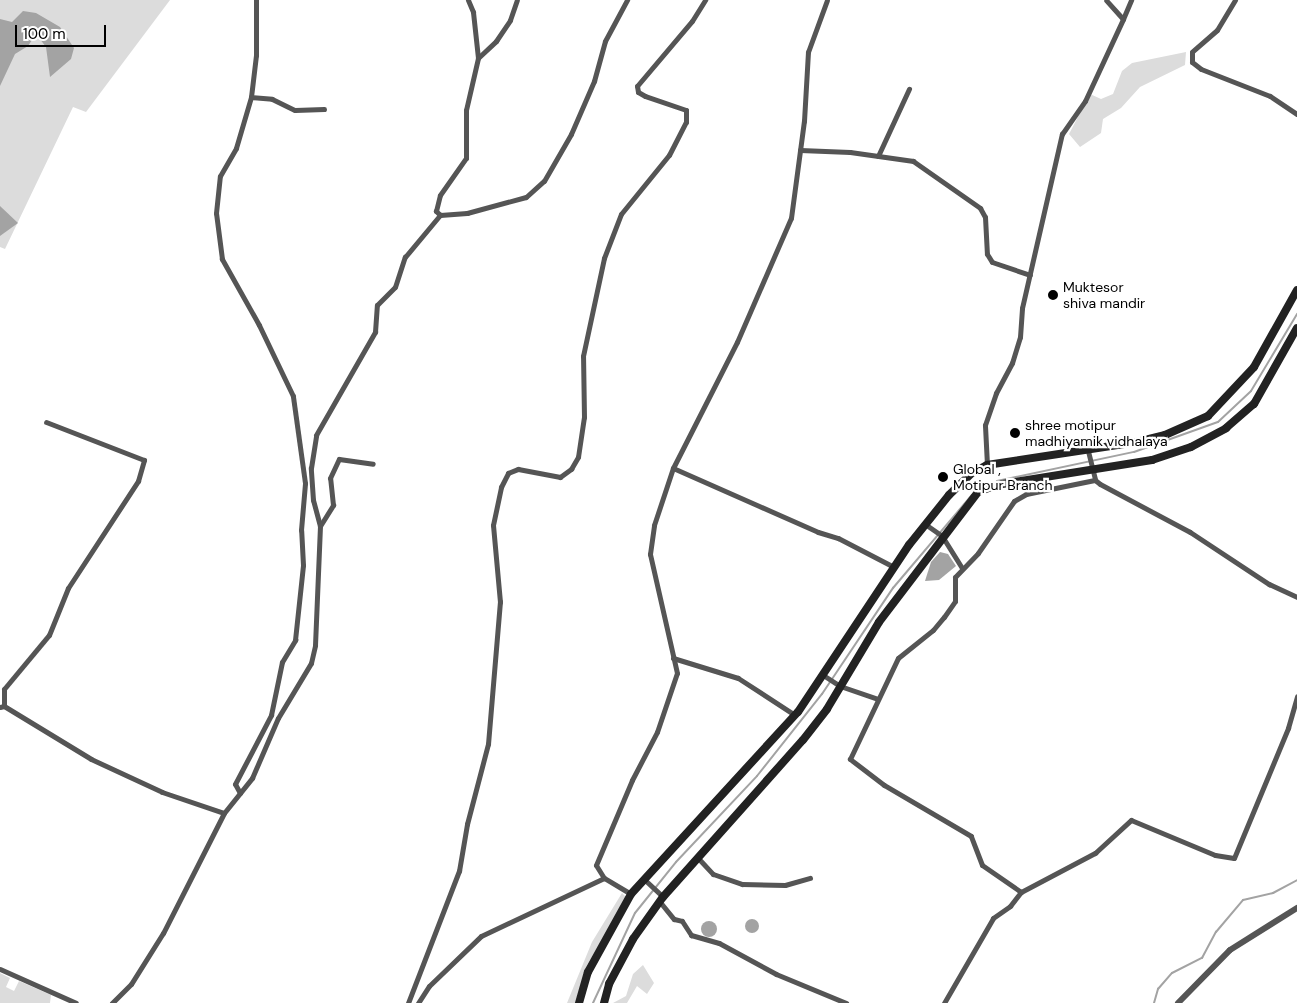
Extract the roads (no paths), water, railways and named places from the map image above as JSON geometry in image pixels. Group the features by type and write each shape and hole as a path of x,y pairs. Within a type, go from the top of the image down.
{"main road":[{"path":"579,1003 588,972 631,894 646,882 795,715 894,567 972,474 987,465 1089,454 1165,435 1208,416 1254,367 1297,290"},
{"path":"604,1003 609,984 633,939 661,899 803,740 840,686 879,622 978,492 996,485 1092,468 1152,460 1191,447 1226,428 1254,404 1297,328"}],"street":[{"path":"240,793 235,784 271,715 282,662 295,640 303,565 301,530 305,483 292,396 259,325 222,259 216,213 220,176 236,148 251,97 256,55 256,0"},
{"path":"440,215 436,211 440,195 466,158 466,110 478,58 473,12 468,0"},
{"path":"478,58 496,41 510,20 517,0"},
{"path":"112,1003 131,984 163,933 224,813 252,778 278,718 311,663 315,645 320,526 313,500 311,468 316,435 375,332 377,306 395,287 405,257 440,215 466,213 520,199 541,185 571,134 594,80 605,41 627,0"},
{"path":"408,1003 459,871 469,816 488,744 500,602 493,524 503,479 508,473 518,469 560,477 578,457 584,417 583,356 604,258 621,214 669,155 686,122 686,110 645,96 638,92 637,86 692,21 705,0"},
{"path":"631,894 604,878 596,865 632,780 657,732 676,681 677,673 650,554 654,525 672,468 719,381 780,248 791,218 800,150 808,52 826,0"},
{"path":"1106,0 1123,18"},
{"path":"987,465 985,425 996,393 1012,363 1062,134 1085,101 1131,0"},
{"path":"1235,0 1217,30 1192,52 1192,62 1201,70 1270,96 1297,114"},
{"path":"878,156 909,89"},
{"path":"251,97 272,99 295,110 324,109"},
{"path":"800,150 878,156 913,161 980,208 985,217 988,259 1002,267 1030,275"},
{"path":"46,422 144,460 138,481 68,588 49,635 4,689 2,706 91,759 162,792 224,813"},
{"path":"1089,454 1095,480"},
{"path":"320,526 333,504 330,478 339,459 373,464"},
{"path":"672,468 818,532 838,538 894,567"},
{"path":"1021,892 982,865 971,836 884,785 851,762 853,748 898,658 933,630 955,601 955,578 978,552 1014,501 1026,494 1095,480 1297,597"},
{"path":"928,526 942,538 962,568"},
{"path":"673,658 738,678 795,715"},
{"path":"823,675 840,686 877,700"},
{"path":"944,1003 985,928 1021,892 1095,853 1131,820 1215,855 1234,858 1288,728 1297,696"},
{"path":"698,858 713,874 742,884 785,885 810,878"},
{"path":"418,1003 429,986 481,936 553,905 604,878"},
{"path":"646,882 661,899 674,919 682,921 691,935 719,944 776,974 846,1003"},
{"path":"1178,1003 1230,950 1297,908"},
{"path":"0,969 76,1003"}],"waterway":[{"path":"997,481 1134,452 1218,422 1251,391 1297,314"},
{"path":"979,488 988,484"},
{"path":"593,1003 635,913 676,862 757,776 822,694 893,588 972,495"},
{"path":"1154,1003 1158,989 1172,973 1202,958 1216,932 1243,900 1273,893 1297,880"}],"place":[{"name":"Muktesor shiva mandir","path":"1053,295"},
{"name":"shree motipur madhiyamik vidhalaya","path":"1015,433"},
{"name":"Global , Motipur Branch","path":"943,477"}]}
